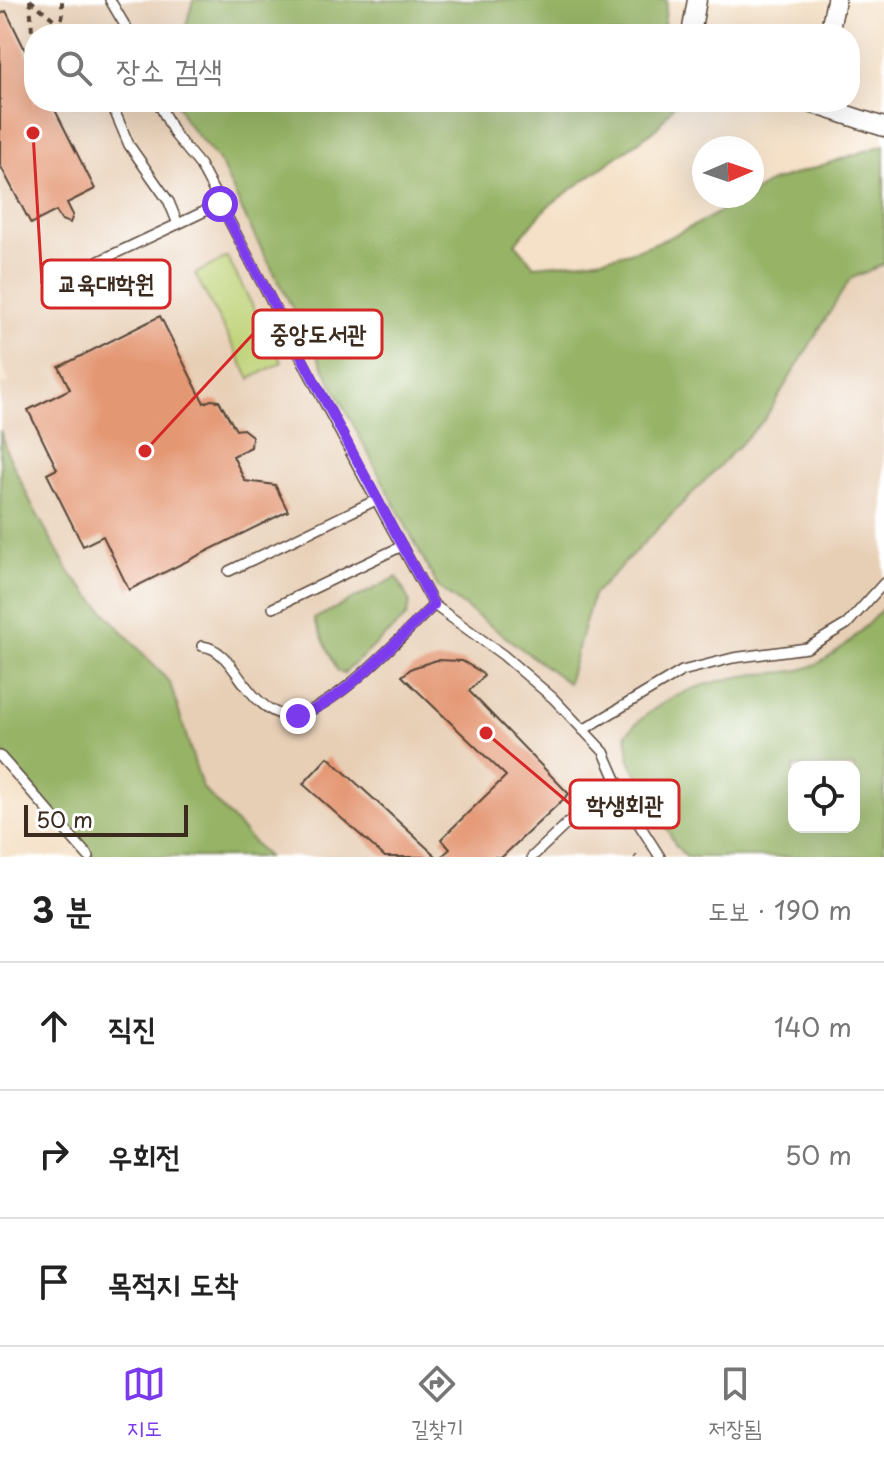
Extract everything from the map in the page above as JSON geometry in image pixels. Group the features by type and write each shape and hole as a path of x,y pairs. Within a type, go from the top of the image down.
{"street":[{"path":"693,24 697,0"},
{"path":"831,24 836,0"},
{"path":"840,112 884,127"}],"lane":[{"path":"110,0 124,24"},
{"path":"115,112 129,145 169,202 178,224"},
{"path":"162,112 200,165 434,605 503,655 553,698 604,752 628,807 660,857"},
{"path":"82,269 220,204"},
{"path":"229,571 376,500"},
{"path":"273,608 402,546"},
{"path":"583,730 682,671 733,658 807,648 847,624 884,583"},
{"path":"202,646 218,651 269,709 283,715 298,716 313,711 340,693 434,605"},
{"path":"0,756 89,857"},
{"path":"532,857 615,778"}],"path":[{"path":"30,0 60,24"},
{"path":"30,0 32,24"},
{"path":"62,0 62,24"}],"shaded area":[{"path":"0,0 193,0 187,24 24,24 24,112 181,112 220,162 249,225 568,682 593,596 764,420 850,278 884,264 884,857 267,857 202,787 170,683 71,575 6,450 0,430 0,384 9,382 0,357"}],"green space":[{"path":"193,0 667,0 664,24 187,24"},
{"path":"181,112 669,112 657,128 547,207 515,243 534,266 622,254 678,233 726,208 764,208 764,186 771,182 884,145 884,264 850,279 764,420 593,595 568,683 438,587 249,225 220,162"},
{"path":"227,257 282,362 250,379 195,274"},
{"path":"0,430 33,507 71,575 170,683 202,787 267,857 94,857 0,749"},
{"path":"397,577 410,603 406,617 343,674 337,670 314,619"},
{"path":"884,607 884,857 686,857 676,846 630,760 626,734 654,709 686,692 720,681 807,668 849,642"}],"building":[{"path":"6,11 24,48 24,112 56,112 95,189 67,203 73,215 70,223 61,220 56,211 31,224 0,165 0,14"},
{"path":"160,316 204,403 219,401 236,430 243,429 252,436 251,447 233,456 245,481 275,485 288,511 129,590 103,536 83,546 47,474 57,469 28,410 70,389 59,367"},
{"path":"437,660 462,661 481,672 484,676 469,691 569,794 502,857 441,857 450,849 441,839 506,776 402,676 412,668"},
{"path":"328,757 437,857 385,857 303,784"}],"place":[{"name":"교육대학원","path":"33,133"},
{"name":"중앙도서관","path":"145,451"},
{"name":"학생회관","path":"486,733"}],"route":[{"path":"220,204 434,605 340,693 313,711 298,716"}]}
